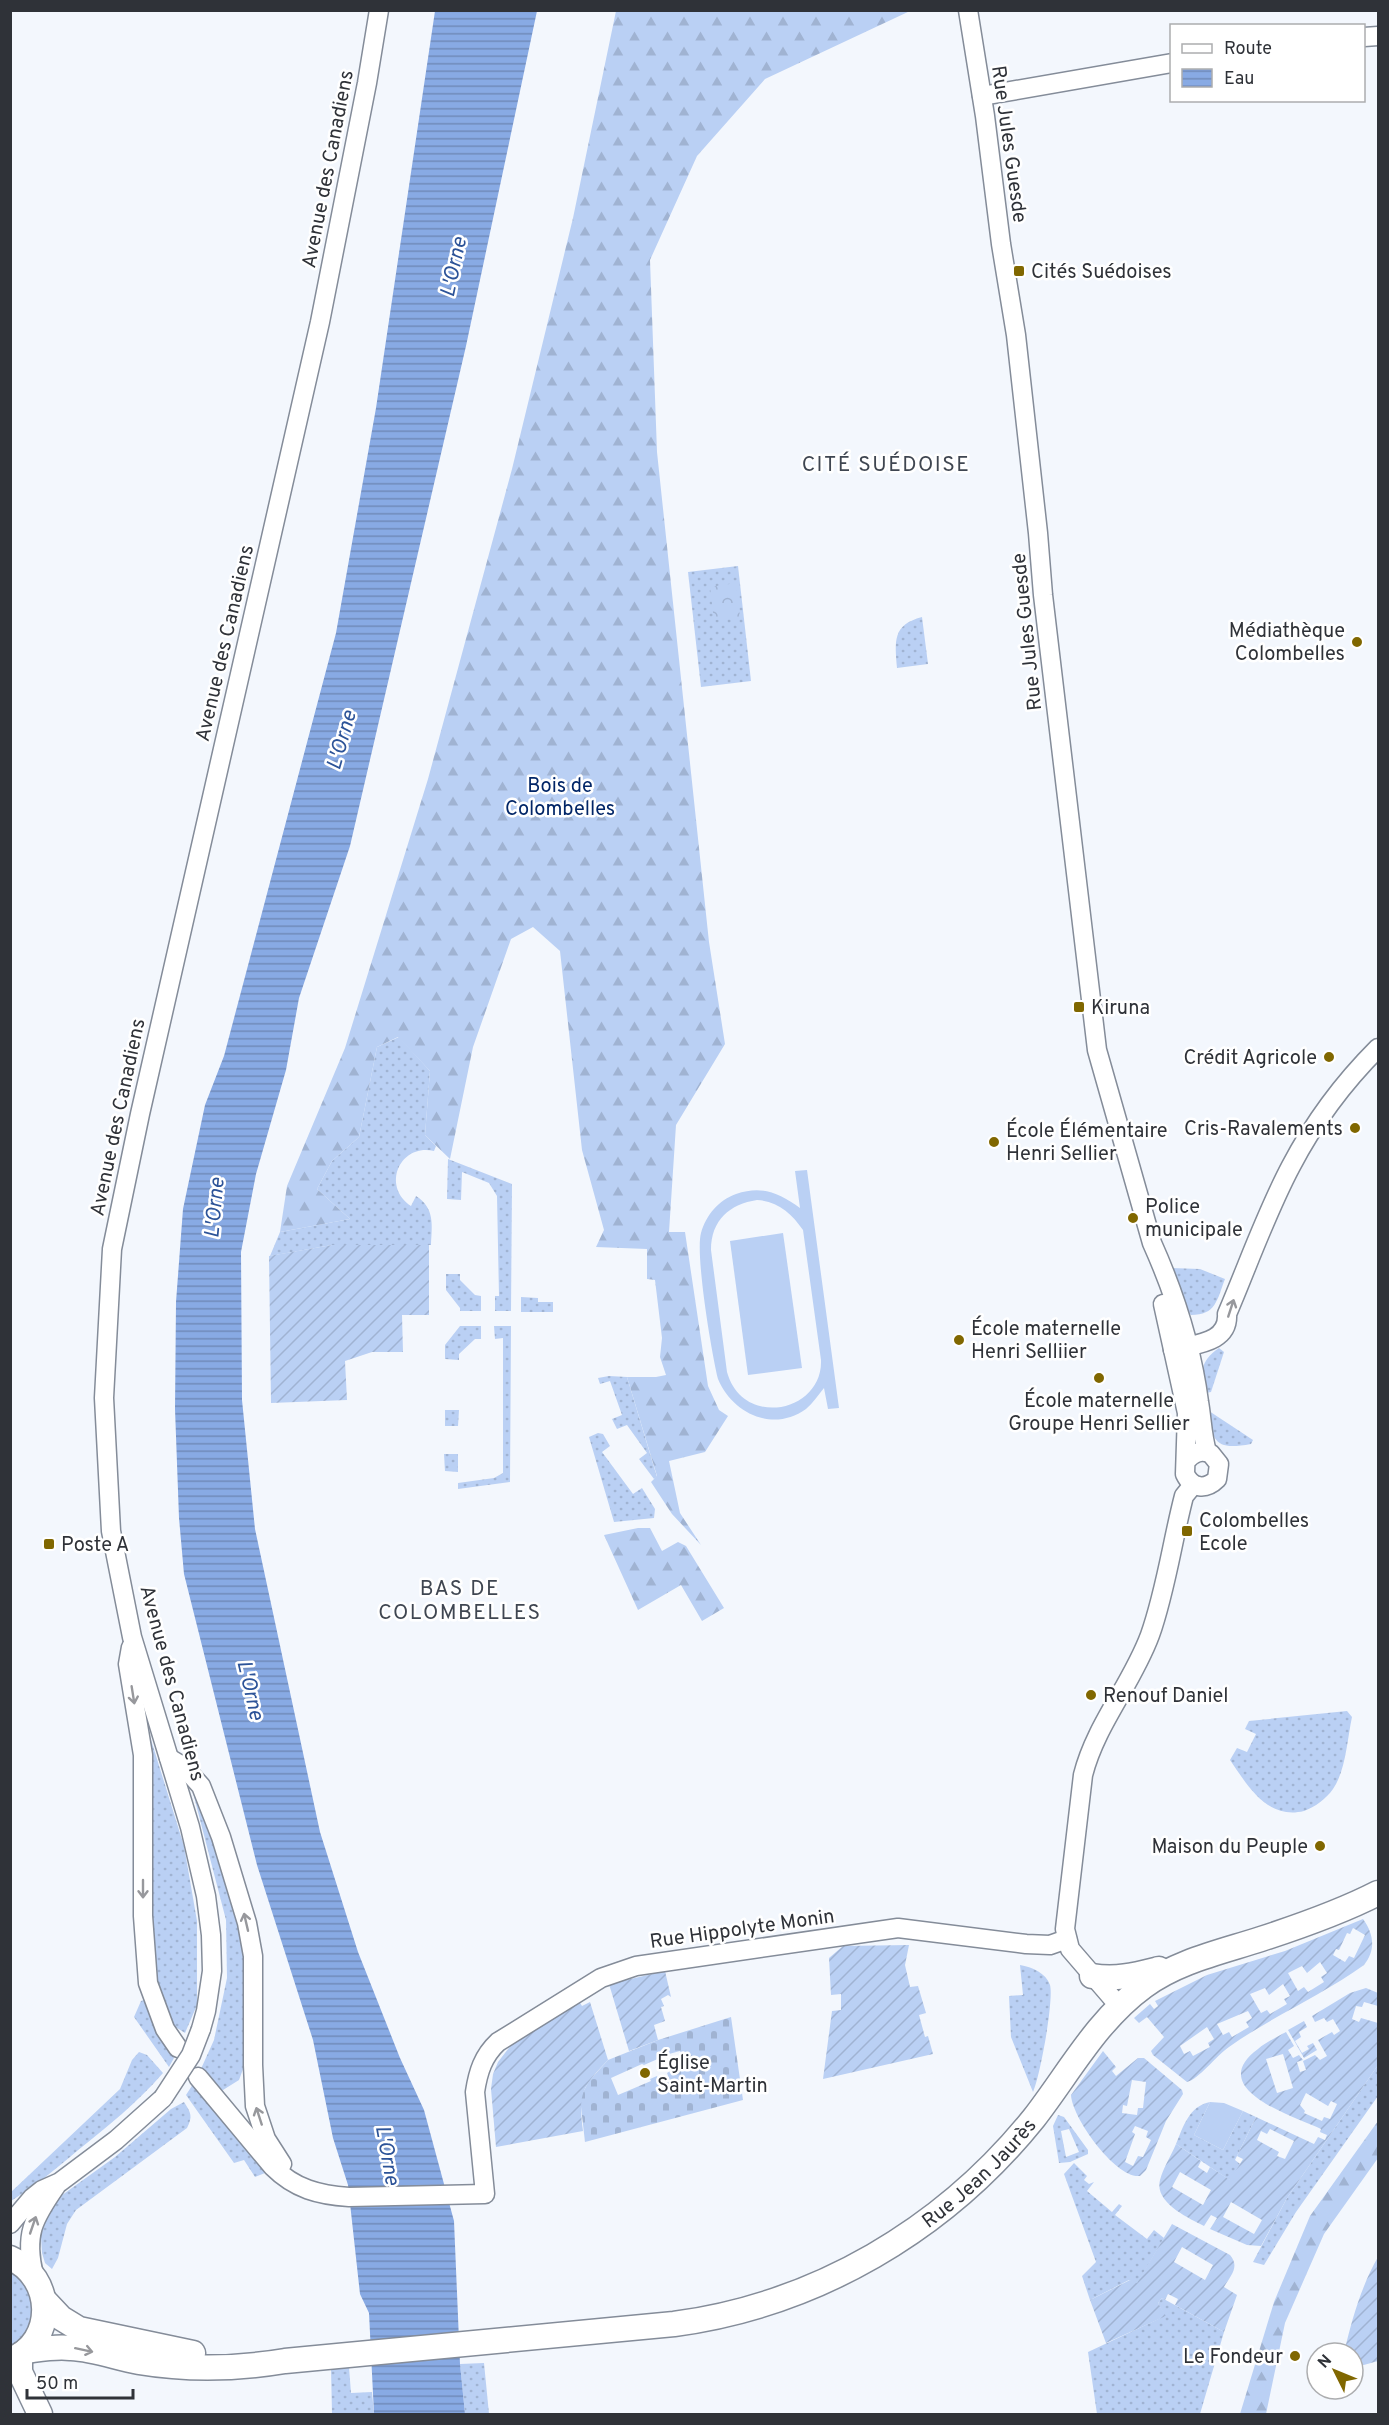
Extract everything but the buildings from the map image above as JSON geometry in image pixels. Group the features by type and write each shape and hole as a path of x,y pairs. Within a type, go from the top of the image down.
{"main road":[{"name":"Rue Jean Jaurès","path":"285,2361 674,2324 727,2315 798,2293 854,2268 909,2235 980,2176 1029,2123 1089,2040 1120,2007 1144,1986 1168,1971 1194,1960 1308,1923 1378,1893"},
{"path":"1092,1976 1111,1979 1129,1978 1194,1960"},
{"path":"10,2258 26,2267 34,2276 45,2301 42,2328 17,2360"},
{"path":"45,2301 65,2322 88,2332 176,2351 285,2361"},
{"path":"17,2360 57,2347 74,2348 139,2362 203,2367 251,2367 285,2361"},
{"path":"17,2360 40,2415"}],"street":[{"name":"Avenue des Canadiens","path":"10,2224 32,2198 42,2190 60,2182 133,2127 163,2098 191,2055 201,2029 211,1982 211,1935 206,1896 189,1827 132,1637 111,1531 104,1398 112,1249 142,1102 320,322 379,10"},
{"name":"Rue Jules Guesde","path":"968,10 1016,334 1043,595 1097,1050 1152,1243 1154,1264 1199,1402 1202,1435 1207,1452"},
{"path":"982,96 1170,63"},
{"path":"1180,1348 1215,1339 1223,1332 1228,1320 1227,1314 1290,1167 1352,1074 1378,1048"},
{"name":"Rue Jules Guesde","path":"1180,1348 1187,1413 1186,1461"},
{"path":"1207,1452 1215,1457 1219,1464 1217,1479 1207,1486 1192,1485 1185,1474 1186,1461 1191,1455 1207,1452"},
{"path":"1120,2007 1070,1949 1067,1939 1065,1918 1083,1775 1097,1734 1132,1675 1150,1635 1184,1496 1192,1485"},
{"path":"132,1637 128,1664 143,1755 143,1916 148,1983 165,2029 178,2048"},
{"path":"169,1758 184,1767 201,1786 235,1881 253,1956 255,2106 266,2139 296,2185"},
{"name":"Rue Hippolyte Monin","path":"296,2185 315,2193 350,2197 485,2194 475,2092 477,2077 484,2059 498,2042 601,1978 636,1966 898,1928 1026,1944 1050,1945 1067,1939"},
{"path":"198,2077 273,2167 296,2185"},
{"name":"Avenue des Canadiens","path":"34,2276 29,2250 32,2226 60,2182"}],"green space":[{"name":"Bois de Colombelles","path":"616,11 910,11 765,79 697,156 650,260 657,452 709,942 725,1044 676,1125 669,1232 685,1232 708,1386 719,1410 728,1416 705,1452 669,1461 680,1513 701,1545 672,1514 651,1482 657,1476 627,1377 666,1375 660,1357 662,1338 655,1280 647,1279 647,1249 596,1247 604,1230 582,1150 560,951 533,927 511,939 473,1047 450,1159 425,1135 430,1071 398,1037 377,1047 359,1137 332,1161 317,1189 350,1219 280,1232 287,1186 345,1048 428,779 512,469 573,218"},
{"path":"738,566 751,681 701,687 688,572"},
{"path":"736,583 740,617 714,620 710,587"},
{"path":"922,617 928,664 897,668 896,642 900,630 912,620"},
{"path":"399,1037 430,1071 425,1135 436,1146 434,1151 422,1150 412,1153 398,1168 396,1178 397,1188 402,1198 411,1206 416,1196 426,1206 431,1218 431,1245 332,1245 270,1256 280,1232 350,1219 317,1189 332,1161 359,1137 377,1047"},
{"path":"448,1159 512,1184 511,1311 495,1311 495,1296 499,1296 497,1196 489,1183 462,1172 461,1200 447,1199"},
{"path":"807,1170 839,1408 828,1409 824,1388 806,1409 793,1416 767,1419 743,1410 724,1391 718,1379 702,1283 701,1233 706,1220 719,1204 745,1191 770,1192 800,1208 795,1171","holes":["757,1200 784,1209 803,1230 821,1360 818,1378 809,1392 796,1402 781,1407 764,1407 749,1401 736,1390 727,1372 711,1250 714,1230 724,1215 738,1205"]},
{"path":"783,1233 802,1368 748,1375 730,1241"},
{"path":"332,1245 429,1245 429,1315 402,1315 403,1352 372,1352 345,1361 347,1400 271,1403 269,1256"},
{"path":"1171,1268 1200,1269 1225,1279 1211,1309 1191,1315 1182,1305"},
{"path":"446,1274 460,1274 460,1280 475,1295 481,1296 481,1311 460,1311 446,1290"},
{"path":"521,1297 538,1298 538,1302 553,1302 553,1312 521,1312"},
{"path":"460,1326 481,1326 481,1339 475,1339 459,1354 459,1360 445,1359 445,1345"},
{"path":"494,1326 511,1326 510,1482 458,1489 458,1483 494,1478 503,1473 503,1338 495,1339"},
{"path":"1219,1348 1224,1352 1211,1392 1206,1393 1203,1368 1212,1353"},
{"path":"627,1377 657,1477 654,1479 639,1459 647,1453 627,1425 617,1429 612,1419 622,1415 610,1381 600,1384 598,1378"},
{"path":"445,1410 459,1410 458,1426 445,1426"},
{"path":"1209,1411 1253,1440 1251,1444 1231,1446 1218,1442 1212,1431"},
{"path":"598,1433 603,1434 610,1446 602,1452 633,1494 642,1488 655,1509 654,1518 614,1522 589,1437"},
{"path":"444,1454 458,1454 458,1472 445,1471"},
{"path":"638,1528 650,1528 662,1551 678,1542 686,1546 724,1608 702,1621 681,1585 638,1610 604,1535"},
{"path":"1347,1711 1352,1717 1341,1773 1330,1793 1304,1811 1291,1812 1269,1806 1252,1790 1230,1760 1237,1748 1247,1752 1256,1734 1245,1729 1249,1721"},
{"path":"143,1714 184,1846 197,1921 197,2005 185,2033 174,2026 154,1978"},
{"path":"191,1785 211,1821 247,1954 246,2061 239,2080 223,2090 215,2087 200,2071 214,2040 227,1978 226,1920"},
{"path":"1363,1919 1372,1942 1370,1954 1364,1965 1331,1987 1245,2036 1191,2080 1187,2082 1153,2055 1151,2051 1164,2037 1147,2017 1139,2023 1134,2018 1150,2004 1154,2009 1158,2006 1155,2001 1207,1975 1285,1951","holes":["1353,1928 1365,1935 1354,1958 1349,1956 1345,1962 1333,1955 1336,1949 1339,1950 1347,1933 1350,1934","1320,1962 1327,1973 1321,1977 1324,1982 1308,1992 1304,1987 1298,1991 1288,1973 1302,1966 1307,1973","1283,1984 1290,1996 1284,1999 1287,2004 1270,2014 1267,2010 1261,2013 1250,1994 1265,1988 1269,1995","1248,2011 1252,2018 1246,2022 1249,2027 1232,2037 1229,2032 1223,2035 1217,2024","1207,2027 1214,2039 1208,2043 1210,2047 1193,2056 1190,2051 1184,2054 1180,2046"]},
{"path":"909,1945 905,1965 910,1987 918,1986 926,2013 919,2015 933,2054 823,2079 832,2011 841,2010 841,1994 831,1995 829,1958 843,1946"},
{"path":"1020,1965 1038,1971 1045,1977 1050,1985 1051,1993 1046,2038 1033,2092 1011,2037 1009,1996 1023,1995"},
{"path":"665,1971 671,1997 668,1995 661,1999 665,2021 654,2025 658,2040 629,2051 609,1984"},
{"path":"1366,1988 1378,1993 1378,2006 1364,2002 1362,2007 1356,2006 1352,2019 1359,2022 1361,2018 1378,2023 1378,2065 1287,2198 1261,2246 1247,2245 1210,2229 1217,2218 1211,2215 1204,2226 1174,2209 1162,2196 1160,2180 1176,2144 1201,2161 1198,2167 1207,2173 1210,2167 1230,2180 1243,2159 1237,2156 1256,2117 1314,2144 1318,2137 1325,2140 1327,2135 1320,2132 1321,2129 1275,2109 1259,2099 1247,2088 1241,2077 1244,2063 1258,2049 1286,2032 1294,2046 1288,2050 1293,2058 1299,2055 1303,2060 1297,2062 1300,2072 1306,2070 1303,2061 1315,2055 1320,2060 1327,2056 1318,2040 1332,2032 1334,2035 1340,2031 1333,2019 1327,2022 1324,2018 1315,2022 1312,2016 1350,1993","holes":["1283,2054 1293,2088 1277,2093 1266,2059","1306,2093 1328,2106 1331,2101 1337,2104 1330,2119 1324,2117 1322,2121 1304,2113 1300,2105","1270,2129 1294,2141 1285,2159 1277,2156 1279,2152 1257,2140 1261,2131 1267,2134","1180,2172 1211,2190 1203,2205 1172,2187","1231,2202 1262,2220 1254,2234 1223,2217"]},
{"path":"144,2000 157,2033 174,2058 169,2067 134,2017 141,2001"},
{"path":"579,2001 582,2006 590,2002 608,2060 592,2077 584,2091 581,2108 583,2131 496,2147 491,2089 493,2074 498,2062 512,2044"},
{"path":"731,2017 743,2100 585,2142 580,2098 589,2081 608,2060 658,2040","holes":["680,2051 685,2062 667,2073 670,2081 661,2085 657,2076 650,2079 651,2081 618,2095 611,2078"]},
{"path":"1304,2021 1307,2027 1299,2032 1301,2037 1295,2041 1302,2053 1309,2049 1307,2046 1313,2043 1317,2050 1304,2058 1288,2030"},
{"path":"1103,2051 1116,2067 1112,2071 1116,2076 1138,2058 1144,2058 1182,2090 1183,2094 1166,2121 1146,2170 1140,2176 1119,2168 1108,2158 1087,2132 1073,2105 1071,2095","holes":["1132,2080 1146,2082 1143,2108 1138,2108 1137,2115 1122,2113 1123,2105 1127,2106","1135,2126 1148,2131 1146,2137 1151,2140 1143,2157 1138,2156 1133,2166 1125,2162 1135,2134 1132,2132"]},
{"path":"139,2052 147,2055 163,2073 111,2123 45,2177 11,2201 10,2193 120,2089 132,2060"},
{"path":"1378,2065 1378,2096 1296,2212 1264,2265 1253,2262 1287,2198"},
{"path":"195,2081 259,2160 265,2173 255,2177 244,2160 234,2163 186,2095"},
{"path":"184,2102 190,2115 187,2128 76,2210 67,2224 58,2258 52,2269 45,2263 42,2253 40,2222 58,2198 115,2157 171,2109"},
{"path":"1210,2102 1194,2135 1223,2150 1243,2111 1256,2117 1235,2160 1240,2164 1231,2181 1176,2144 1184,2124 1192,2113 1203,2104"},
{"path":"1210,2102 1224,2103 1243,2111 1223,2150 1194,2135"},
{"path":"1058,2115 1064,2117 1088,2150 1088,2154 1070,2162 1059,2163 1053,2126","holes":["1069,2129 1079,2152 1066,2157 1061,2131"]},
{"path":"1378,2121 1378,2158 1324,2234 1285,2323 1266,2414 1240,2414 1274,2302 1310,2216"},
{"path":"1074,2163 1087,2176 1084,2180 1089,2184 1094,2182 1087,2191 1112,2212 1119,2204 1122,2206 1115,2215 1147,2239 1154,2230 1164,2238 1137,2284 1129,2280 1090,2300 1082,2276 1096,2262 1064,2174"},
{"path":"1172,2224 1230,2255 1234,2267 1224,2287 1237,2295 1224,2332 1175,2305 1178,2299 1168,2294 1165,2300 1162,2298 1158,2303 1166,2316 1106,2343 1090,2300 1130,2280 1137,2283","holes":["1182,2247 1213,2265 1205,2280 1174,2262"]},
{"path":"1378,2257 1378,2361 1365,2365 1365,2341 1347,2341 1367,2280"},
{"path":"11,2267 31,2286 35,2325 11,2352"},
{"path":"1162,2298 1224,2332 1200,2414 1097,2414 1088,2352 1165,2316 1158,2303"},
{"path":"484,2363 489,2414 465,2414 460,2364"},
{"path":"349,2367 351,2393 372,2392 374,2414 332,2414 331,2368"}],"water":[{"name":"L'Orne","path":"435,11 537,11 466,346 350,846 299,998 286,1070 256,1174 241,1252 242,1400 255,1529 320,1832 358,1952 400,2058 424,2110 454,2221 460,2364 465,2414 374,2414 369,2313 360,2294 348,2185 333,2138 313,2040 257,1865 184,1574 179,1518 175,1409 176,1302 183,1209 205,1105 224,1056 336,633 376,408"}],"place":[{"name":"Cités Suédoises","path":"1019,271"},
{"name":"Médiathèque Colombelles","path":"1357,642"},
{"name":"Kiruna","path":"1079,1007"},
{"name":"Crédit Agricole","path":"1329,1057"},
{"name":"Cris-Ravalements","path":"1355,1128"},
{"name":"École Élémentaire Henri Sellier","path":"994,1142"},
{"name":"Police municipale","path":"1133,1218"},
{"name":"École maternelle Henri Selliier","path":"959,1340"},
{"name":"École maternelle Groupe Henri Sellier","path":"1099,1378"},
{"name":"Colombelles Ecole","path":"1187,1531"},
{"name":"Poste A","path":"49,1544"},
{"name":"Renouf Daniel","path":"1091,1695"},
{"name":"Maison du Peuple","path":"1320,1846"},
{"name":"Église Saint-Martin","path":"645,2073"},
{"name":"Le Fondeur","path":"1295,2356"}],"district":[{"name":"CITÉ SUÉDOISE","path":"886,464"},
{"name":"BAS DE COLOMBELLES","path":"460,1600"}]}
